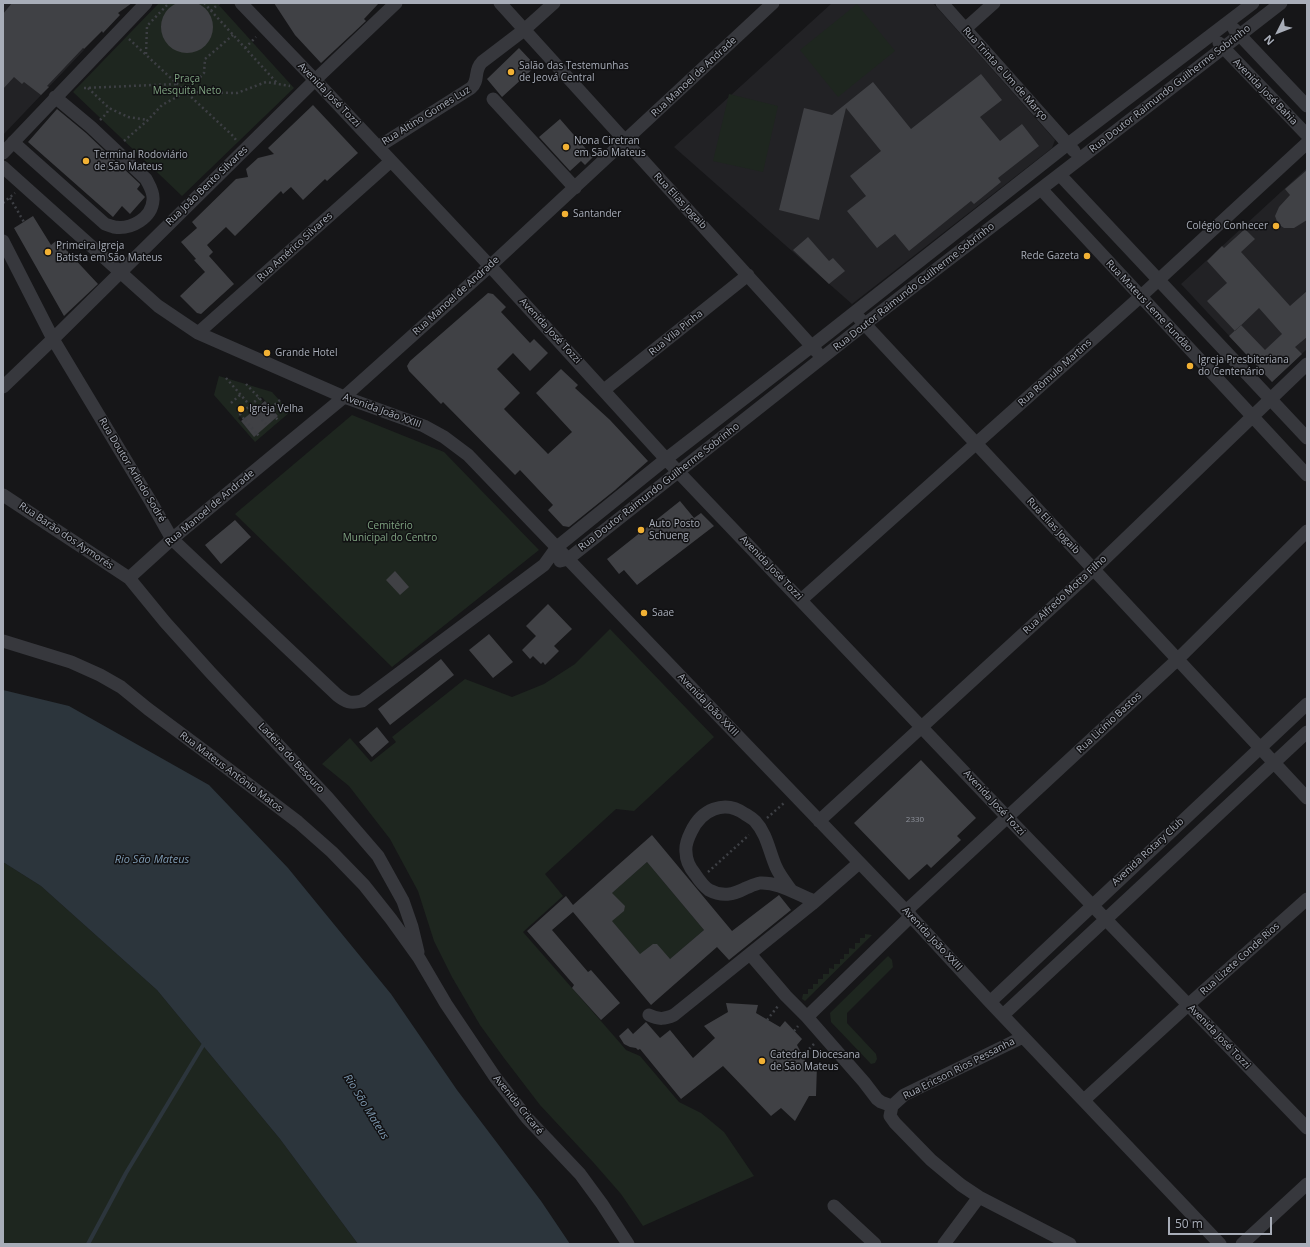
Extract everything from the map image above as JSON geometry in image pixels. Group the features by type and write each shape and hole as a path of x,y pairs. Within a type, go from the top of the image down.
{"street":[{"path":"3,153 146,3"},
{"name":"Avenida José Tozzi","path":"240,3 310,85 378,147 490,266 666,459 1008,818 1307,1128"},
{"name":"Rua João Bento Silvares","path":"3,387 310,85 396,3"},
{"name":"Rua Elias Jogaib","path":"500,3 822,358"},
{"name":"Rua Altino Gomes Luz","path":"378,147 471,88 476,82 476,71 478,66 524,30 554,3"},
{"name":"Rua Manoel de Andrade","path":"129,578 172,539 344,397 575,188 773,3"},
{"name":"Rua Trinta e Um de Março","path":"942,3 1081,158"},
{"path":"965,29 994,3"},
{"name":"Rua Doutor Raimundo Guilherme Sobrinho","path":"362,701 544,565 556,547 666,459 855,313 1068,144 1253,3"},
{"name":"Rua Doutor Raimundo Guilherme Sobrinho","path":"544,565 568,559 865,324 1281,3"},
{"name":"Avenida José Bahia","path":"1228,22 1239,36 1307,106"},
{"name":"Avenida José Bahia","path":"1212,35 1307,135"},
{"path":"13,142 104,224 114,227 123,227 134,224 143,219 151,209 153,199 151,188 146,179 59,93"},
{"path":"493,99 575,188"},
{"name":"Rua Rômulo Martins","path":"801,600 1140,297 1307,143"},
{"name":"Rua Américo Silvares","path":"198,333 391,161"},
{"path":"3,167 120,271"},
{"path":"1060,175 1307,438"},
{"name":"Rua Mateus Leme Fundão","path":"1041,189 1307,475"},
{"name":"Rua Doutor Arlindo Sodré","path":"3,241 53,339 152,502 172,539 345,702 354,703 362,701"},
{"name":"Avenida João XXIII","path":"120,271 158,306 198,333 344,397 424,426 468,455 908,914 1220,1244"},
{"name":"Rua Vila Pinha","path":"604,390 748,275"},
{"name":"Rua Elias Jogaib","path":"855,313 1307,798"},
{"name":"Rua Alfredo Motta Filho","path":"819,821 1093,570 1307,364"},
{"name":"Rua Barão dos Aymorés","path":"3,495 129,578"},
{"path":"614,502 624,515"},
{"name":"Rua Licínio Bastos","path":"807,1017 908,914 1178,659 1307,531"},
{"name":"Ladeira do Besouro","path":"129,578 195,656 328,798 378,856 403,901 412,927 419,958"},
{"name":"Rua Mateus Antônio Matos","path":"3,641 71,662 100,675 121,687 298,822 326,847 364,885 419,958"},
{"name":"Avenida Rotary Club","path":"990,1002 1186,816 1307,704"},
{"name":"Avenida Rotary Club","path":"1003,1015 1307,732"},
{"path":"791,890 776,868 764,834 754,820 739,809 726,806 712,810 701,816 688,839 685,851 688,862 699,880 707,888 718,894 727,895 753,885 771,885 791,890 804,898 814,901"},
{"path":"1186,816 1201,831"},
{"path":"649,1015 657,1019 674,1015 859,863"},
{"name":"Rua Lizete Conde Rios","path":"1084,1100 1307,899"},
{"path":"750,954 864,1082 877,1099 892,1106"},
{"name":"Avenida Cricaré","path":"419,958 446,1004 495,1077 527,1118 580,1174 628,1244"},
{"name":"Rua Ericson Rios Pessanha","path":"1023,1037 904,1096 892,1106 890,1116 931,1160 961,1185 979,1197 1070,1244"},
{"path":"1242,1244 1307,1184"},
{"path":"944,1244 979,1197"},
{"path":"834,1206 875,1244"}],"path":[{"path":"146,54 147,26 169,3"},
{"path":"204,3 278,84"},
{"path":"211,11 219,3"},
{"path":"115,149 148,120 162,105 186,92 204,73 205,59 233,35"},
{"path":"132,42 233,136 243,151"},
{"path":"186,92 237,93 266,82 310,85"},
{"path":"59,93 88,88 177,84"},
{"path":"88,88 109,108 128,117 148,120"},
{"path":"10,198 24,222"},
{"path":"226,378 266,424"},
{"path":"246,384 270,409 279,421"},
{"path":"231,403 240,395"},
{"path":"259,398 240,414 260,437"},
{"path":"270,409 280,400"},
{"path":"699,880 793,794"},
{"path":"767,1020 786,996"}],"shaded area":[{"path":"3,3 53,3 84,50 3,135"},
{"path":"832,3 933,3 1055,140 1052,148 852,304 674,147"},
{"name":"Colégio Conhecer","path":"1307,168 1307,349 1272,382 1181,284"}],"green space":[{"name":"Praça Mesquita Neto","path":"159,3 217,3 294,88 182,196 73,92"},
{"path":"857,4 895,51 838,97 800,50"},
{"path":"729,94 778,106 763,172 713,161"},
{"name":"Igreja Velha","path":"219,376 272,392 290,412 255,442 214,395","holes":["262,397 278,416 254,436 238,418 240,416 243,420 263,402 260,398"]},
{"name":"Cemitério Municipal do Centro","path":"352,415 444,452 539,550 392,667 235,514"},
{"path":"610,629 714,737 634,811 616,809 545,874 563,896 523,932 626,1050 640,1056 679,1102 701,1113 724,1132 754,1176 643,1226 621,1194 540,1105 480,1025 452,977 434,941 418,891 390,839 349,786 322,764 350,738 371,762 396,742 392,737 465,679 512,697 544,684 575,664"},
{"path":"3,862 41,886 157,990 280,1139 358,1244 3,1244"},
{"path":"647,862 704,930 655,972 598,905"},
{"path":"865,934 872,935 805,1001 802,999 803,994 808,994 808,989 813,989 813,984 818,984 818,979 823,979 823,974 829,974 829,968 834,969 834,964 840,964 840,959 844,959 844,954 849,954 849,948 855,949 855,943 860,943 860,938 865,938"},
{"path":"888,956 892,960 893,967 847,1013 847,1023 876,1054 877,1059 875,1063 871,1064 831,1022 830,1013"}],"water":[{"name":"Rio São Mateus","path":"3,690 69,706 209,785 288,868 391,994 457,1090 541,1201 570,1244 358,1244 280,1139 157,990 41,886 3,862"}],"building":[{"path":"187,1 197,3 205,9 211,17 213,27 211,37 205,45 197,51 187,53 177,51 169,45 163,37 161,27 163,17 169,9 177,3"},
{"path":"12,3 132,3 118,13 120,15 103,33 102,31 84,49 83,48 47,86 49,87 41,95 24,82 22,84 14,77 3,89 3,14"},
{"path":"274,3 379,3 364,19 366,21 321,63 295,35"},
{"name":"Salão das Testemunhas de Jeová Central","path":"519,48 536,66 502,97 487,79"},
{"path":"981,74 1002,100 980,117 1000,141 1022,124 1039,146 998,178 1001,182 974,204 971,201 909,251 895,234 877,248 847,211 866,196 850,176 881,151 846,108 819,220 779,210 804,108 832,115 873,82 911,129"},
{"path":"313,105 358,153 327,181 325,179 303,200 291,187 283,194 281,191 235,236 226,227 207,245 213,252 209,256 234,284 201,314 197,313 180,296 205,272 181,242 197,228 192,222 236,179 248,177 246,169 258,158 274,154 268,148"},
{"name":"Terminal Rodoviário de São Mateus","path":"57,109 86,133 140,184 137,189 145,197 130,214 122,206 113,217 28,142"},
{"name":"Nona Ciretran em São Mateus","path":"560,119 593,157 585,165 581,161 570,171 539,137"},
{"path":"1307,170 1307,220 1294,228 1284,228 1278,224 1275,216 1279,207 1290,195 1285,189"},
{"name":"Primeira Igreja Batista em São Mateus","path":"33,216 51,245 57,240 98,284 64,316 14,228"},
{"path":"1245,229 1255,239 1241,252 1290,306 1307,291 1307,337 1295,347 1302,354 1272,382 1229,336 1235,331 1207,301 1227,283 1207,261 1222,246 1224,248","holes":["1259,308 1282,334 1265,350 1241,325"]},
{"path":"808,237 829,261 833,258 845,271 829,284 793,250"},
{"path":"488,293 493,294 506,307 501,312 530,343 534,339 548,353 530,371 513,353 497,369 520,393 504,409 548,454 572,432 536,393 561,369 578,385 575,388 610,420 648,461 569,527 563,526 548,510 553,505 520,470 515,475 443,402 441,404 409,371 407,366 410,361"},
{"path":"265,401 278,416 254,437 241,421"},
{"path":"680,501 694,518 701,513 714,526 637,585 624,570 619,574 607,559"},
{"path":"235,520 251,537 221,564 205,545"},
{"path":"395,571 409,587 400,595 386,580"},
{"path":"548,604 572,629 554,646 559,651 545,665 543,662 541,664 533,656 530,659 522,650 536,636 526,626"},
{"path":"489,634 513,662 493,678 469,650"},
{"path":"441,659 454,675 390,725 378,709"},
{"path":"377,727 389,742 372,757 359,742"},
{"path":"921,760 976,818 957,836 961,840 931,868 927,864 909,880 854,823"},
{"path":"652,835 732,931 779,895 791,910 729,960 717,947 651,1005 573,912 552,930 588,972 591,970 620,1003 601,1020 572,988 574,985 527,931 566,896 573,905","holes":["647,862 704,930 670,959 657,944 653,944 640,954 612,921 624,911 625,906 612,893"]},
{"name":"Catedral Diocesana de São Mateus","path":"726,1003 758,1005 756,1013 780,1027 785,1021 802,1039 797,1045 809,1068 817,1065 816,1096 809,1096 795,1121 781,1108 771,1116 723,1066 681,1099 640,1049 638,1050 624,1044 619,1036 628,1028 633,1034 646,1022 660,1038 670,1030 693,1058 715,1038 704,1026 728,1012"}],"waterway":[{"path":"88,1244 126,1173 205,1042"}],"place":[{"name":"Salão das Testemunhas de Jeová Central","path":"511,72"},
{"name":"Nona Ciretran em São Mateus","path":"566,147"},
{"name":"Terminal Rodoviário de São Mateus","path":"86,161"},
{"name":"Santander","path":"565,214"},
{"name":"Colégio Conhecer","path":"1276,226"},
{"name":"Primeira Igreja Batista em São Mateus","path":"48,252"},
{"name":"Rede Gazeta","path":"1087,256"},
{"name":"Grande Hotel","path":"267,353"},
{"name":"Igreja Presbiteriana do Centenário","path":"1190,366"},
{"name":"Igreja Velha","path":"241,409"},
{"name":"Auto Posto Schueng","path":"641,530"},
{"name":"Saae","path":"644,613"},
{"name":"Catedral Diocesana de São Mateus","path":"762,1061"}]}
